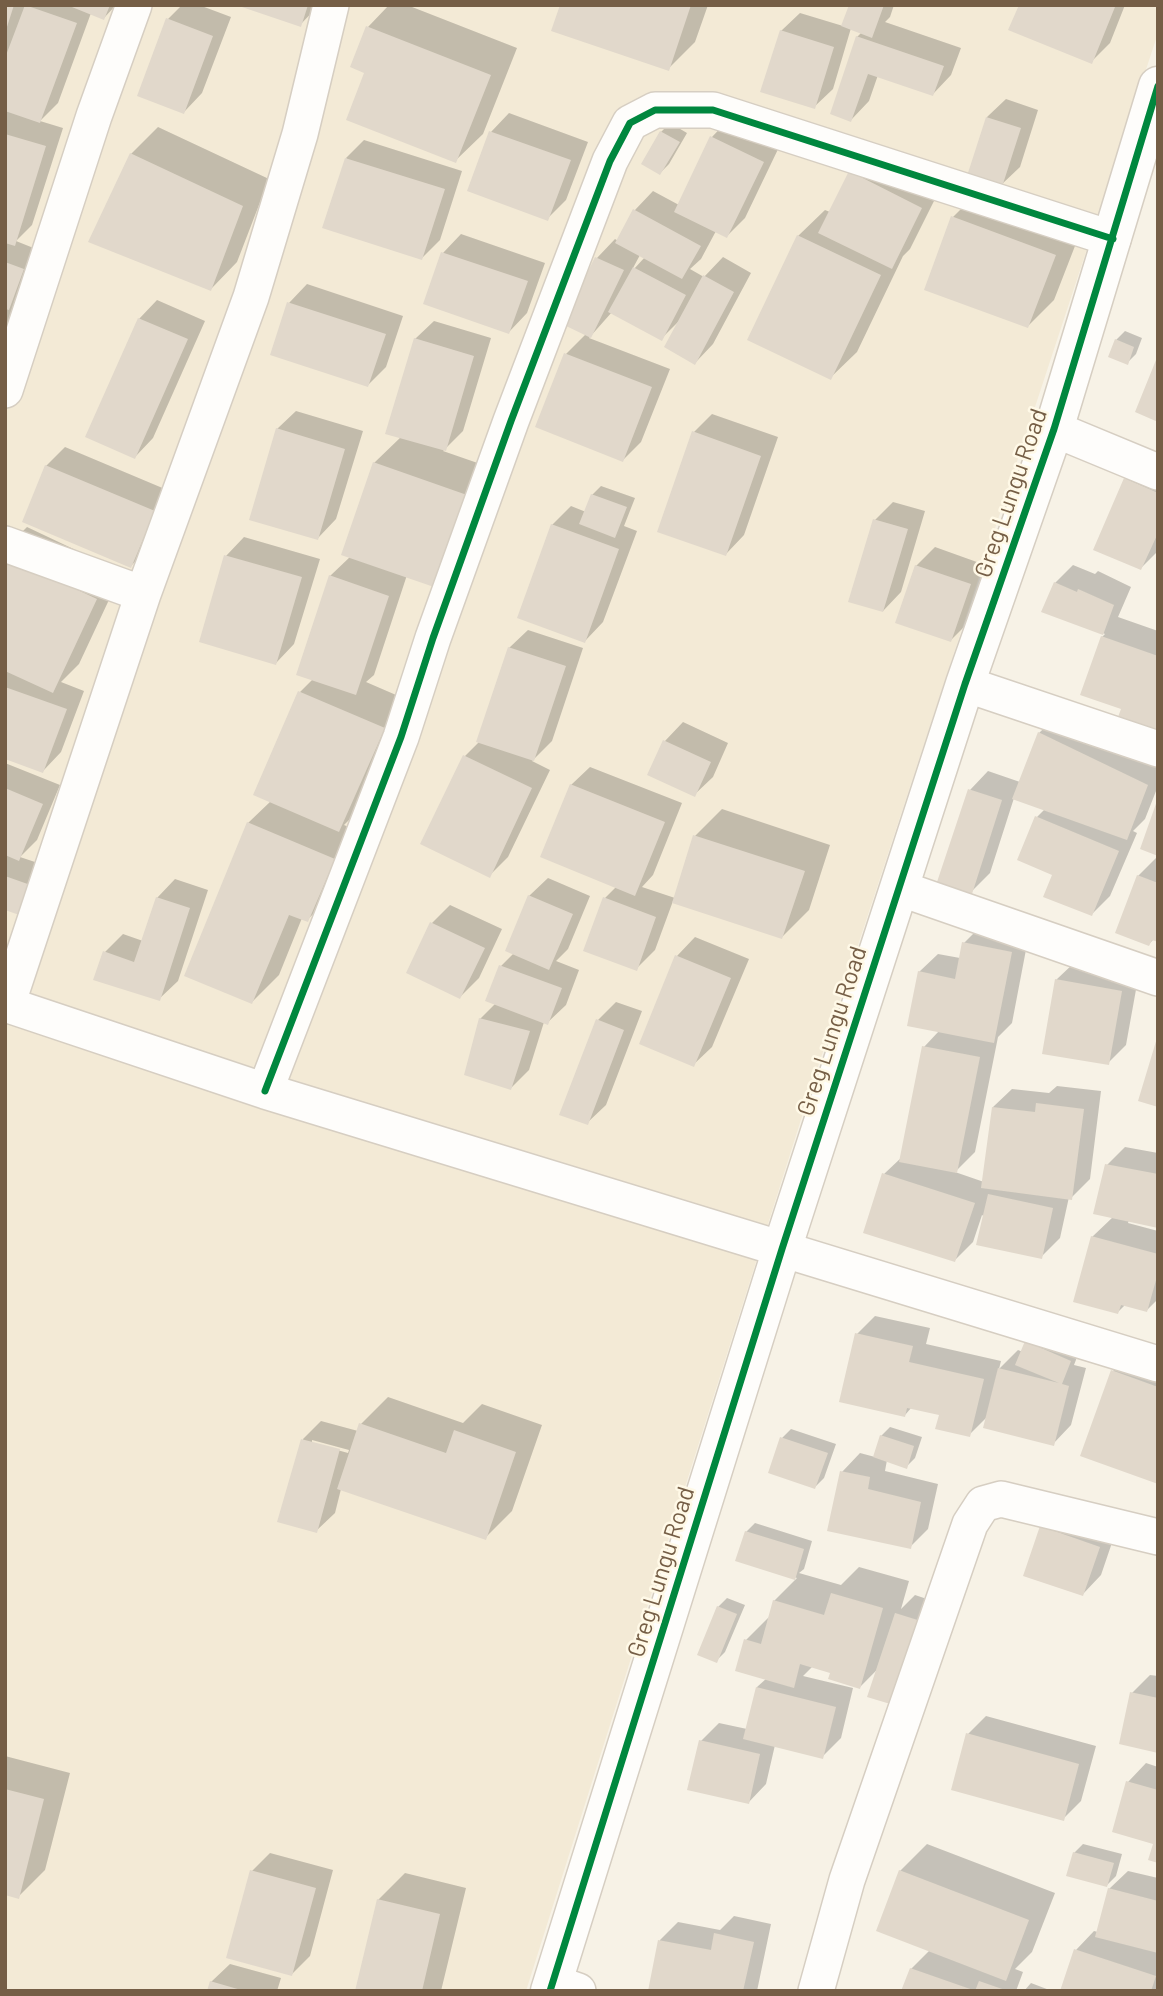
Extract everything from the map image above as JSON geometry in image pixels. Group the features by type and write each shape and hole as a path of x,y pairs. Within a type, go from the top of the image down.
{"street":[{"path":"5,390 94,116 134,5"},
{"path":"331,5 300,134 251,297 143,594 6,1004 265,1091 1158,1364"},
{"name":"Greg Lungu Road","path":"560,1988 782,1249 965,684 1054,429 1113,240 1150,137 1158,86"},
{"path":"265,1091 387,776 433,638 516,409 610,161 629,123 655,110 713,110 1113,240"},
{"path":"1054,429 1158,472"},
{"path":"5,544 143,594"},
{"path":"965,684 1158,750"},
{"path":"899,888 1158,978"},
{"path":"816,1991 851,1867 970,1524 983,1504 1001,1499 1158,1537"}],"shaded area":[{"path":"5,5 1158,5 1158,33 810,1091 526,1991 5,1991"}],"building":[{"path":"5,5 14,5 6,30 5,30"},
{"path":"25,5 77,23 40,123 5,111 5,58"},
{"path":"67,5 110,5 104,20"},
{"path":"236,5 308,5 301,27"},
{"path":"560,5 691,5 669,71 551,31"},
{"path":"849,5 884,5 872,38 841,26"},
{"path":"1019,5 1115,7 1092,64 1008,30"},
{"path":"166,18 213,36 184,114 137,96"},
{"path":"366,26 491,75 456,163 346,120 364,73 350,67"},
{"path":"780,30 834,47 815,109 760,92"},
{"path":"856,36 944,66 933,96 868,74 851,122 830,114"},
{"path":"986,117 1021,128 1002,187 967,176"},
{"path":"489,131 571,160 548,221 467,191"},
{"path":"660,131 680,142 660,175 641,164"},
{"path":"5,134 46,146 15,246 5,243"},
{"path":"710,136 764,162 727,238 674,212"},
{"path":"130,153 243,206 211,291 88,242"},
{"path":"345,158 445,189 422,260 322,228"},
{"path":"849,171 922,208 892,269 818,233"},
{"path":"633,209 701,246 682,279 615,243"},
{"path":"951,216 1056,255 1028,328 924,290"},
{"path":"797,235 881,275 831,380 747,340"},
{"path":"441,252 528,281 509,334 423,304"},
{"path":"595,257 624,270 591,338 562,324"},
{"path":"5,262 24,269 9,310 5,309"},
{"path":"633,267 686,295 662,341 608,312"},
{"path":"703,275 734,292 695,365 664,347"},
{"path":"287,302 386,334 368,387 270,355"},
{"path":"138,318 188,339 135,459 85,437"},
{"path":"414,338 474,356 446,451 385,434"},
{"path":"1115,339 1134,347 1128,365 1108,357"},
{"path":"564,353 652,387 623,462 535,427"},
{"path":"1158,355 1158,422 1135,412"},
{"path":"276,428 345,449 318,540 249,520"},
{"path":"692,431 761,456 726,556 657,532"},
{"path":"373,462 467,495 434,587 341,555"},
{"path":"45,465 155,511 131,568 22,522"},
{"path":"1124,478 1158,493 1158,533 1141,570 1093,550"},
{"path":"591,494 627,507 615,538 579,524"},
{"path":"873,519 908,529 883,612 848,602"},
{"path":"551,524 619,549 585,643 517,618"},
{"path":"224,555 302,577 276,665 199,642"},
{"path":"5,556 97,599 53,693 5,671"},
{"path":"915,565 971,584 951,642 895,623"},
{"path":"329,575 389,596 356,695 296,675"},
{"path":"1054,582 1114,605 1103,635 1041,612"},
{"path":"1101,636 1158,656 1158,731 1118,717 1121,709 1080,695"},
{"path":"508,647 566,666 534,761 476,742"},
{"path":"5,687 67,709 43,773 5,759"},
{"path":"298,691 385,728 339,832 253,795"},
{"path":"1038,732 1148,785 1127,840 1012,799"},
{"path":"663,740 711,762 695,797 647,775"},
{"path":"463,755 532,788 490,878 420,844"},
{"path":"570,784 665,822 635,896 540,857"},
{"path":"5,788 43,804 19,861 5,855"},
{"path":"968,789 1002,800 972,894 937,882"},
{"path":"1158,798 1158,856 1140,849"},
{"path":"1035,816 1119,851 1092,916 1043,897 1052,875 1017,860"},
{"path":"247,822 335,859 308,922 289,915 252,1004 184,976"},
{"path":"693,835 805,871 782,939 672,903"},
{"path":"1137,875 1158,883 1158,942 1152,940 1149,946 1115,933"},
{"path":"5,876 39,888 28,918 5,910"},
{"path":"528,895 573,914 549,970 505,951"},
{"path":"156,897 190,908 160,1001 93,980 103,951 134,962"},
{"path":"603,897 656,917 637,971 583,951"},
{"path":"430,922 485,948 460,999 406,973"},
{"path":"962,942 1012,952 994,1043 907,1026 918,971 955,979"},
{"path":"675,955 731,978 694,1067 639,1044"},
{"path":"499,965 562,988 548,1025 485,1001"},
{"path":"1055,979 1122,991 1109,1065 1042,1054"},
{"path":"479,1018 530,1031 511,1090 464,1075"},
{"path":"596,1019 624,1030 588,1125 559,1115"},
{"path":"1158,1038 1158,1107 1138,1101"},
{"path":"922,1046 980,1057 957,1173 899,1162"},
{"path":"1036,1103 1084,1109 1072,1200 981,1188 992,1107 1035,1112"},
{"path":"1105,1164 1158,1174 1158,1228 1093,1214"},
{"path":"882,1173 975,1203 955,1262 863,1233"},
{"path":"988,1194 1053,1208 1042,1259 976,1245"},
{"path":"1091,1236 1158,1254 1158,1273 1147,1312 1121,1305 1118,1314 1073,1302"},
{"path":"855,1333 913,1346 909,1362 984,1379 970,1437 935,1429 939,1415 907,1408 905,1417 839,1402"},
{"path":"1025,1341 1071,1361 1062,1384 1069,1386 1054,1446 983,1428 998,1368 1059,1383 1015,1365"},
{"path":"1111,1370 1158,1387 1158,1484 1080,1456"},
{"path":"359,1423 446,1453 454,1430 516,1452 486,1540 337,1489"},
{"path":"880,1435 914,1446 907,1469 873,1457"},
{"path":"780,1437 828,1453 815,1489 768,1473"},
{"path":"301,1439 340,1449 317,1533 277,1522"},
{"path":"840,1471 870,1477 868,1489 921,1502 911,1549 827,1531"},
{"path":"1040,1526 1100,1547 1083,1596 1023,1576"},
{"path":"745,1531 804,1549 795,1580 735,1561"},
{"path":"831,1593 883,1608 860,1689 828,1679 830,1673 800,1664 794,1688 735,1671 744,1639 761,1644 773,1600 824,1615"},
{"path":"717,1606 737,1614 717,1663 697,1655"},
{"path":"895,1613 924,1622 897,1706 867,1697"},
{"path":"756,1687 836,1707 823,1759 743,1739"},
{"path":"1130,1692 1158,1698 1158,1753 1119,1744"},
{"path":"966,1733 1079,1764 1064,1821 951,1790"},
{"path":"699,1740 760,1754 749,1804 687,1790"},
{"path":"1126,1781 1158,1790 1158,1863 1148,1860 1153,1844 1112,1832"},
{"path":"5,1789 44,1799 19,1899 5,1895"},
{"path":"1073,1852 1114,1863 1107,1887 1066,1876"},
{"path":"250,1870 316,1888 292,1976 226,1958"},
{"path":"899,1870 1029,1920 1006,1981 876,1931"},
{"path":"1108,1888 1158,1901 1158,1953 1095,1937"},
{"path":"377,1899 440,1914 422,1991 355,1991"},
{"path":"714,1933 754,1942 743,1991 648,1991 658,1940 711,1950"},
{"path":"1074,1949 1156,1976 1151,1991 1060,1991"},
{"path":"910,1968 973,1990 973,1991 901,1991"},
{"path":"210,1981 241,1990 241,1991 207,1991"},
{"path":"979,1981 1005,1990 1005,1991 975,1991"}],"cycle path":[{"path":"550,1991 782,1249 965,684 1054,429 1158,86"},
{"path":"265,1091 401,737 433,638 511,421 610,161 630,123 655,110 713,110 1113,239"}]}
